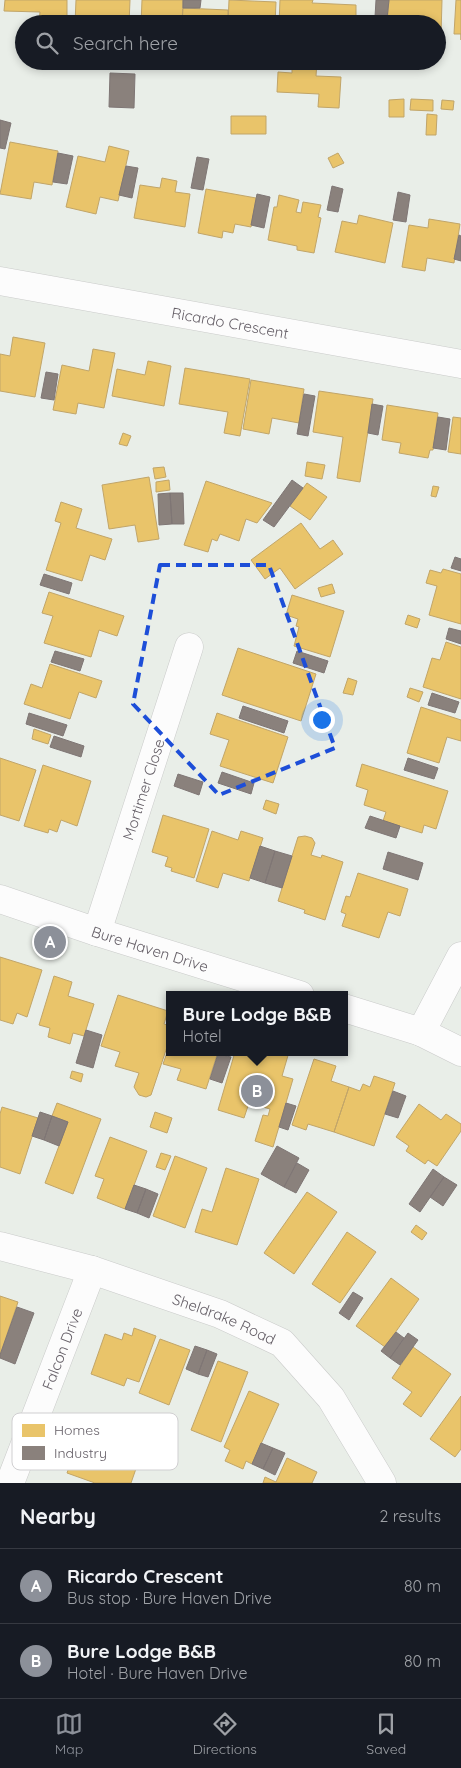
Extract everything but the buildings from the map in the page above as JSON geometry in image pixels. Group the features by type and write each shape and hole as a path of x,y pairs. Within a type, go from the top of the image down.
{"street":[{"name":"Ricardo Crescent","path":"0,281 461,364"},
{"name":"Mortimer Close","path":"97,932 189,647"},
{"name":"Bure Haven Drive","path":"0,899 97,932 287,991"},
{"path":"420,1032 461,956"},
{"path":"348,1009 420,1032 461,1052"},
{"name":"Sheldrake Road","path":"0,1246 92,1270 220,1314 282,1343 332,1398 382,1483"},
{"name":"Falcon Drive","path":"37,1413 92,1270"},
{"name":"Falcon Drive","path":"10,1483 15,1470"}],"highlighted area":[{"path":"160,565 269,565 335,748 219,795 133,704"}],"place":[{"name":"Ricardo Crescent","path":"50,942"},
{"name":"Bure Lodge B&B","path":"257,1091"}]}
